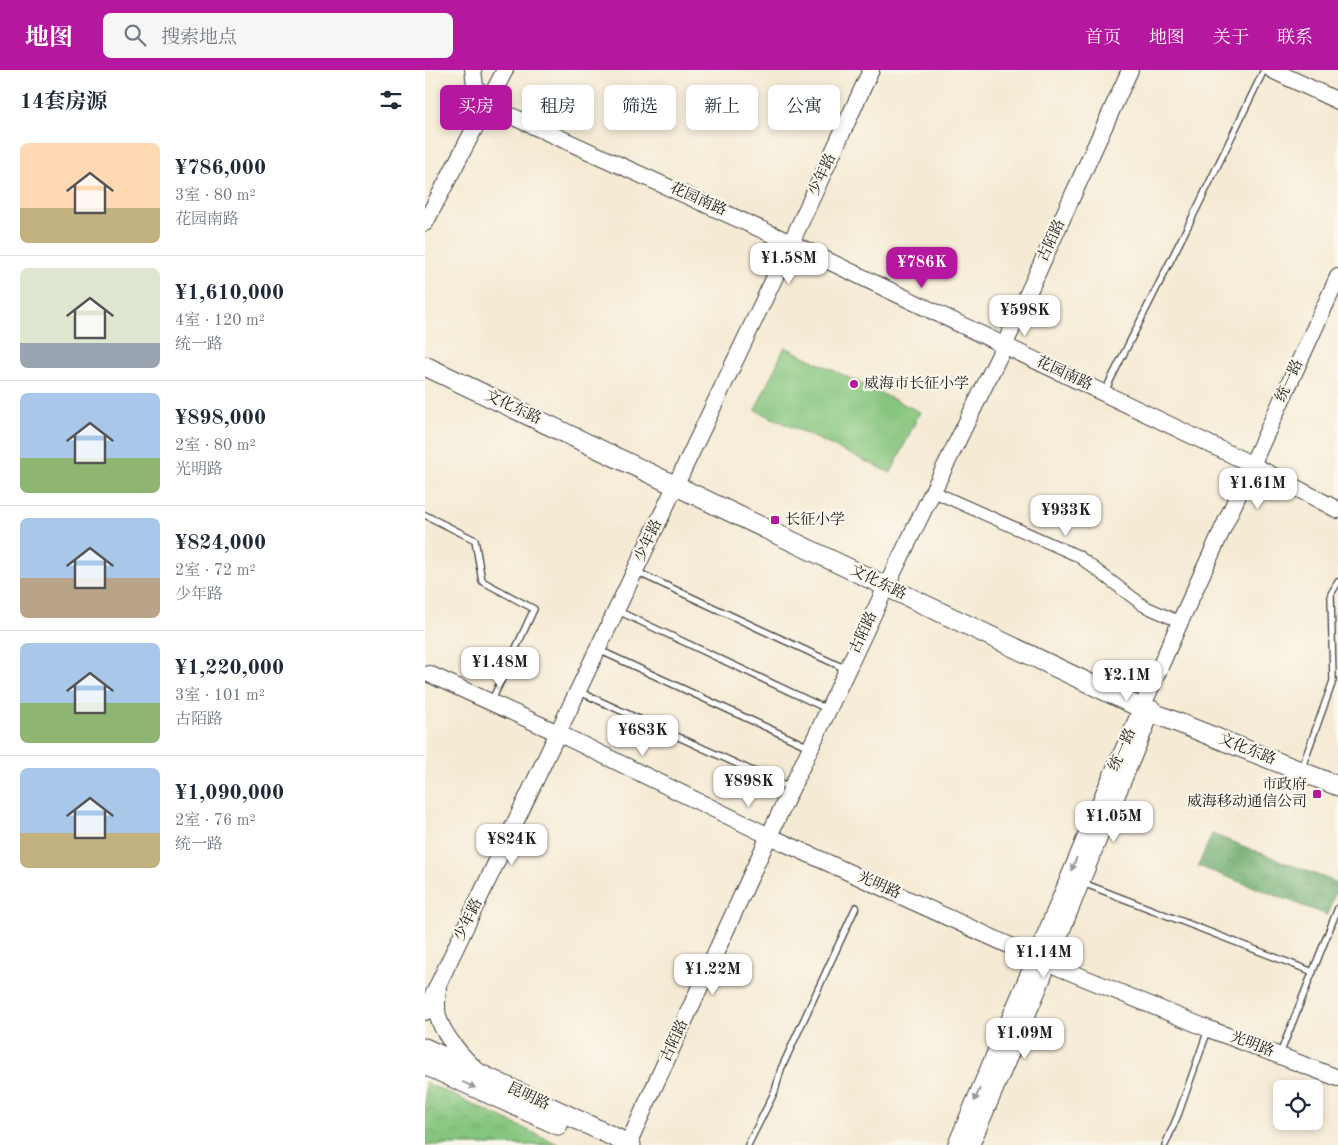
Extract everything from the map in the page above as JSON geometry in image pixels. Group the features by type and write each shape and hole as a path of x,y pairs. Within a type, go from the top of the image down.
{"main road":[{"path":"425,355 677,481"},
{"name":"文化东路","path":"425,366 677,481 888,583 1149,705 1303,766 1338,786"},
{"path":"1303,766 1338,774"},
{"name":"昆明路","path":"425,1048 630,1144"},
{"name":"昆明路","path":"425,1065 602,1145"}],"street":[{"path":"473,70 475,85"},
{"path":"497,85 505,70"},
{"name":"少年路","path":"425,1011 791,243 871,70"},
{"name":"古陌路","path":"630,1144 769,836 888,583 1004,346 1130,70"},
{"path":"1272,70 1338,101"},
{"path":"1287,70 1338,94"},
{"name":"花园南路","path":"512,116 791,243 1105,393 1256,467 1338,510"},
{"path":"425,223 474,130"},
{"name":"统一路","path":"969,1144 1042,960 1103,795 1149,705 1256,467 1338,277"},
{"name":"统一路","path":"1042,960 1081,883 1180,622 1338,296"},
{"path":"933,491 1078,556 1144,606 1180,622"},
{"name":"光明路","path":"429,674 558,733 769,836 1042,960 1209,1029 1338,1078"},
{"path":"438,984 438,1018 449,1038 464,1058 485,1077"}],"lane":[{"path":"1105,393 1264,70"},
{"path":"425,515 475,540 482,581 534,609 491,702"},
{"path":"635,571 847,669"},
{"path":"1303,766 1333,681 1331,594 1338,582"},
{"path":"616,610 828,710"},
{"path":"597,649 810,748"},
{"path":"578,691 791,789"},
{"path":"1081,883 1313,972"},
{"path":"748,1145 775,1091 781,1069 855,907"},
{"path":"1280,1056 1338,908"},
{"path":"1165,1145 1178,1115 1209,1029"}],"green space":[{"path":"785,347 920,412 891,473 755,410"},
{"path":"1212,834 1338,883 1327,915 1198,866"},
{"path":"425,1082 560,1145 425,1145"}],"place":[{"name":"威海市长征小学","path":"854,384"},
{"name":"长征小学","path":"775,520"},
{"name":"市政府 威海移动通信公司","path":"1317,794"}]}
